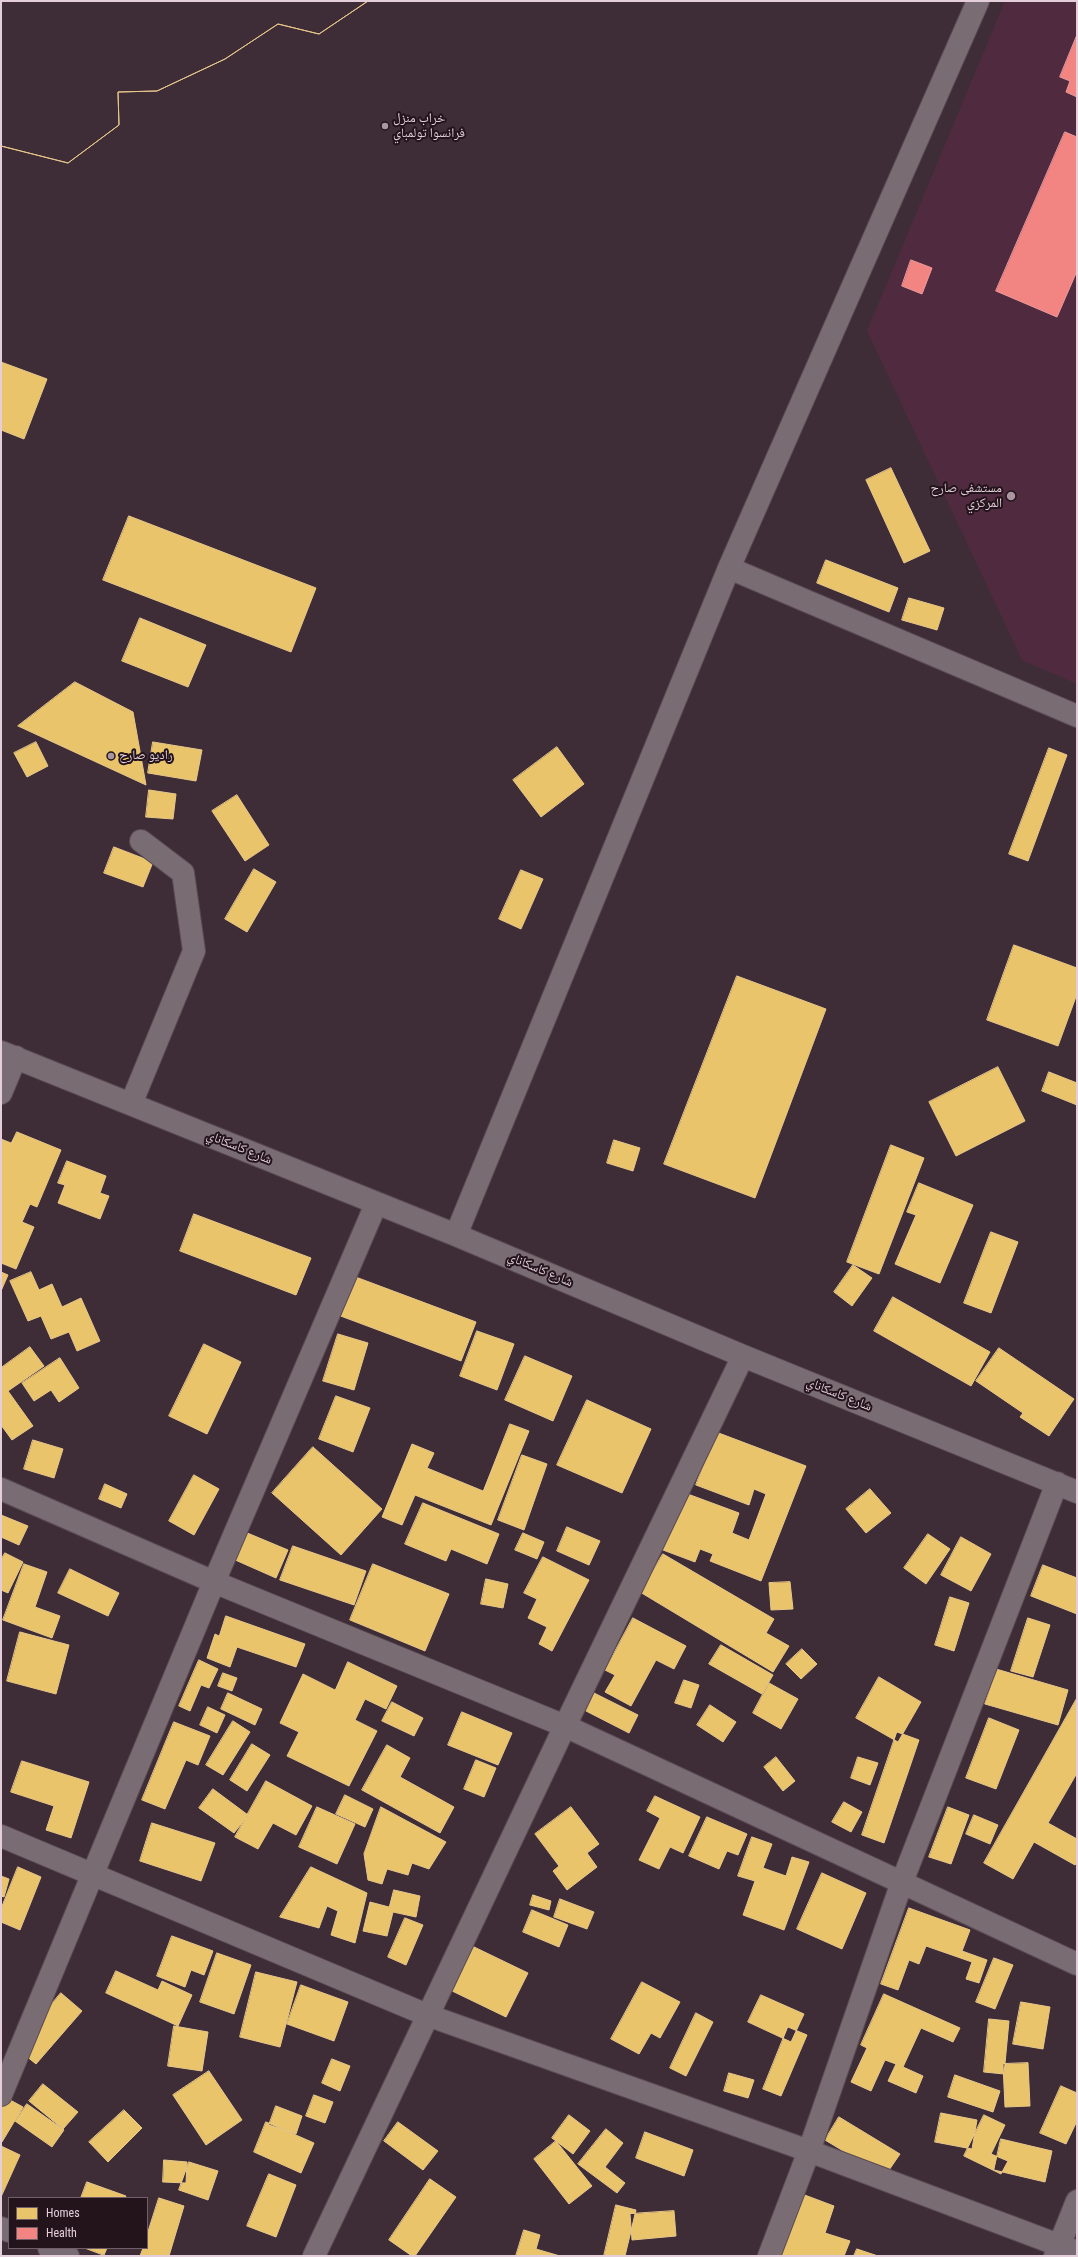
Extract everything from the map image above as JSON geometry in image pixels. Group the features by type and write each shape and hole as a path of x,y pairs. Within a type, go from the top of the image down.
{"street":[{"path":"456,1235 729,568 978,1"},
{"path":"729,568 1077,716"},
{"path":"131,1104 194,951 183,873 142,841"},
{"path":"1,1093 8,1055"},
{"name":"شارع كاسكاناي","path":"8,1055 456,1235 743,1356 1077,1492"},
{"path":"1,2095 214,1582 376,1204"},
{"path":"314,2256 427,2015 743,1356"},
{"path":"769,2256 809,2151 902,1882 1057,1483"},
{"path":"1,1489 214,1582 565,1726 1077,1964"},
{"path":"1,1836 92,1876 427,2015 809,2151 1064,2251 1077,2201"},
{"path":"51,2249 68,2256"}],"shaded area":[{"name":"مستشفى صارح المركزي","path":"1005,1 1077,1 1077,684 1022,660 867,331"}],"building: Homes":[{"path":"1,1 368,1 319,34 278,24 225,59 157,91 118,92 119,125 68,163 1,146"},
{"path":"1,1 368,1 319,34 278,24 225,59 157,91 118,92 119,125 68,163 1,146"},
{"path":"1,362 47,379 24,439 1,430"},
{"path":"891,468 930,551 904,563 866,480"},
{"path":"129,516 316,588 291,652 103,580"},
{"path":"826,560 898,588 889,612 817,583"},
{"path":"909,598 944,608 937,630 902,620"},
{"path":"140,618 206,645 188,687 122,661"},
{"name":"راديو صارح","path":"75,682 133,712 146,785 18,726"},
{"path":"36,742 48,766 27,777 14,753"},
{"path":"153,742 202,750 196,781 148,773"},
{"path":"557,747 584,784 541,817 513,780"},
{"path":"1049,748 1067,755 1028,861 1009,854"},
{"path":"149,790 176,794 173,819 146,817"},
{"path":"237,795 269,845 245,861 212,811"},
{"path":"114,847 153,862 143,887 104,873"},
{"path":"254,869 276,882 247,932 225,919"},
{"path":"521,870 543,879 521,929 499,919"},
{"path":"1014,945 1077,968 1077,994 1058,1046 987,1020"},
{"path":"737,976 826,1009 755,1198 664,1164"},
{"path":"998,1067 1025,1121 956,1156 929,1102"},
{"path":"1049,1072 1077,1083 1077,1105 1042,1091"},
{"path":"17,1132 61,1150 37,1207 30,1204 22,1222 34,1227 16,1269 1,1263 1,1139 11,1143"},
{"path":"614,1140 640,1148 633,1171 607,1163"},
{"path":"891,1145 924,1158 879,1274 847,1262"},
{"path":"67,1161 106,1176 100,1193 109,1196 100,1219 58,1203 65,1185 58,1183"},
{"path":"919,1183 973,1205 940,1283 895,1264 916,1215 907,1212"},
{"path":"194,1214 311,1258 296,1295 180,1251"},
{"path":"991,1232 1018,1242 991,1313 964,1303"},
{"path":"853,1265 872,1278 852,1306 834,1292"},
{"path":"1,1272 8,1275 1,1291"},
{"path":"31,1272 39,1290 52,1284 62,1307 81,1298 100,1341 77,1351 69,1332 51,1339 41,1316 28,1321 10,1281"},
{"path":"353,1276 476,1322 461,1361 338,1315"},
{"path":"893,1297 990,1352 971,1386 874,1331"},
{"path":"477,1331 514,1344 497,1390 460,1376"},
{"path":"338,1334 368,1343 354,1390 323,1381"},
{"path":"204,1344 241,1362 207,1434 169,1416"},
{"path":"30,1347 44,1366 8,1391 33,1426 12,1440 1,1425 1,1368"},
{"path":"999,1348 1074,1399 1049,1436 1020,1417 1023,1413 976,1381"},
{"path":"525,1356 572,1376 553,1421 505,1400"},
{"path":"60,1358 79,1388 59,1402 51,1390 34,1401 22,1383"},
{"path":"336,1396 370,1408 353,1452 319,1439"},
{"path":"587,1400 651,1429 622,1493 557,1465"},
{"path":"510,1424 529,1431 491,1525 415,1495 402,1525 382,1517 412,1444 434,1453 427,1468 483,1491"},
{"path":"716,1432 806,1466 761,1581 710,1561 713,1554 700,1549 695,1562 663,1550 685,1493 739,1513 732,1533 749,1540 766,1494 754,1489 749,1505 696,1485"},
{"path":"33,1440 63,1449 54,1478 24,1469"},
{"path":"313,1447 382,1509 341,1555 272,1493"},
{"path":"522,1455 547,1464 524,1530 498,1520"},
{"path":"194,1475 219,1489 194,1535 169,1521"},
{"path":"105,1484 127,1494 121,1508 99,1499"},
{"path":"870,1489 891,1513 866,1533 846,1509"},
{"path":"423,1503 499,1534 487,1564 451,1549 446,1561 405,1544"},
{"path":"1,1515 28,1526 19,1545 1,1537"},
{"path":"567,1527 600,1541 589,1565 557,1551"},
{"path":"245,1532 288,1550 276,1578 233,1559"},
{"path":"523,1533 544,1542 537,1559 515,1550"},
{"path":"928,1534 950,1549 926,1584 904,1568"},
{"path":"961,1537 991,1554 971,1591 941,1575"},
{"path":"293,1546 366,1571 354,1605 280,1580"},
{"path":"5,1553 23,1562 8,1593 1,1590 1,1560"},
{"path":"663,1554 774,1619 766,1633 789,1646 773,1672 640,1592"},
{"path":"543,1557 589,1580 552,1651 539,1644 547,1627 528,1618 537,1599 524,1593"},
{"path":"24,1564 47,1572 35,1607 60,1616 52,1638 3,1620"},
{"path":"373,1564 449,1594 425,1651 350,1620"},
{"path":"1043,1565 1077,1578 1077,1614 1031,1596"},
{"path":"70,1569 119,1593 108,1616 58,1593"},
{"path":"486,1579 508,1584 503,1608 481,1604"},
{"path":"790,1582 793,1609 771,1610 769,1583"},
{"path":"950,1597 969,1603 954,1651 935,1645"},
{"path":"226,1616 305,1644 296,1667 237,1647 230,1667 207,1658 215,1634 219,1636"},
{"path":"633,1618 686,1646 674,1669 656,1660 631,1706 605,1692 615,1675 605,1670"},
{"path":"1028,1618 1050,1625 1033,1677 1011,1671"},
{"path":"20,1632 69,1645 56,1694 7,1681"},
{"path":"721,1645 773,1675 762,1694 709,1664"},
{"path":"802,1649 817,1664 801,1679 786,1664"},
{"path":"199,1660 218,1669 209,1688 201,1685 190,1711 179,1706"},
{"path":"348,1662 397,1686 386,1709 365,1699 355,1720 377,1731 349,1786 287,1756 299,1732 280,1723 303,1674 335,1690"},
{"path":"996,1669 1068,1690 1058,1725 985,1704"},
{"path":"223,1673 237,1678 232,1691 218,1686"},
{"path":"879,1677 921,1702 898,1742 856,1718"},
{"path":"684,1680 699,1685 691,1708 675,1703"},
{"path":"769,1683 798,1699 781,1729 753,1713"},
{"path":"228,1693 262,1709 255,1725 221,1709"},
{"path":"594,1693 638,1715 629,1733 586,1711"},
{"path":"1077,1698 1077,1773 1048,1823 1077,1839 1077,1862 1075,1865 1034,1842 1013,1879 984,1863"},
{"path":"392,1702 423,1718 414,1736 382,1721"},
{"path":"710,1705 736,1722 723,1742 697,1725"},
{"path":"208,1707 225,1715 217,1733 200,1725"},
{"path":"462,1712 512,1733 498,1765 448,1745"},
{"path":"989,1718 1019,1730 996,1789 966,1778"},
{"path":"233,1721 250,1732 223,1775 206,1765"},
{"path":"174,1722 210,1736 198,1765 186,1760 165,1809 142,1800"},
{"path":"897,1732 919,1740 884,1843 862,1835"},
{"path":"252,1744 270,1755 247,1791 230,1780"},
{"path":"387,1745 410,1758 400,1777 454,1807 440,1833 362,1790"},
{"path":"776,1757 795,1781 783,1791 764,1767"},
{"path":"858,1757 878,1763 870,1785 851,1778"},
{"path":"476,1760 496,1768 484,1797 464,1789"},
{"path":"22,1761 89,1782 71,1838 46,1830 54,1806 11,1792"},
{"path":"266,1781 312,1806 296,1835 273,1823 258,1849 235,1837"},
{"path":"213,1789 248,1815 234,1833 199,1808"},
{"path":"345,1795 373,1809 365,1827 336,1814"},
{"path":"655,1796 700,1817 683,1853 670,1847 659,1869 639,1860 660,1818 647,1811"},
{"path":"844,1802 862,1812 851,1832 832,1822"},
{"path":"317,1807 355,1824 337,1864 299,1847"},
{"path":"381,1807 446,1842 429,1869 412,1863 408,1875 387,1869 382,1884 368,1880 364,1854"},
{"path":"571,1807 599,1844 587,1853 597,1867 567,1890 553,1871 559,1866 535,1834"},
{"path":"948,1807 969,1815 951,1864 929,1857"},
{"path":"974,1815 998,1825 990,1844 966,1834"},
{"path":"707,1817 747,1834 738,1855 727,1851 719,1869 689,1856"},
{"path":"152,1823 215,1843 201,1881 140,1861"},
{"path":"752,1837 772,1844 763,1868 786,1876 792,1857 809,1862 784,1930 743,1915 755,1881 738,1876"},
{"path":"18,1867 41,1877 20,1930 1,1922 1,1909"},
{"path":"311,1867 367,1893 355,1943 331,1935 338,1911 327,1906 319,1928 280,1917"},
{"path":"822,1873 866,1893 842,1949 797,1929"},
{"path":"1,1876 9,1879 4,1897 1,1896"},
{"path":"394,1890 420,1896 416,1917 393,1912 387,1936 363,1931 370,1902 389,1907"},
{"path":"533,1895 551,1901 549,1910 530,1905"},
{"path":"560,1899 594,1912 587,1929 554,1917"},
{"path":"909,1908 970,1930 962,1951 987,1960 979,1983 966,1979 972,1962 926,1946 919,1964 909,1960 898,1990 881,1984"},
{"path":"532,1910 568,1925 559,1947 523,1932"},
{"path":"405,1918 423,1925 406,1965 388,1957"},
{"path":"172,1936 213,1951 204,1975 191,1970 185,1987 157,1976"},
{"path":"470,1945 528,1973 506,2017 448,1989"},
{"path":"217,1953 251,1965 234,2014 200,2002"},
{"path":"994,1958 1013,1965 995,2009 976,2002"},
{"path":"116,1971 158,1990 162,1981 192,1995 178,2026 106,1993"},
{"path":"256,1972 297,1982 280,2047 240,2037"},
{"path":"642,1982 680,2002 660,2038 651,2033 639,2054 611,2039"},
{"path":"301,1985 348,2002 334,2041 287,2024"},
{"path":"61,1993 82,2011 36,2064 15,2047"},
{"path":"884,1994 960,2028 953,2042 921,2028 903,2067 923,2076 916,2093 888,2081 896,2064 885,2060 871,2091 851,2082 867,2048 861,2045"},
{"path":"761,1995 804,2014 791,2042 748,2022"},
{"path":"1021,2002 1050,2007 1043,2049 1013,2044"},
{"path":"696,2013 713,2022 686,2076 670,2068"},
{"path":"989,2019 1009,2021 1004,2074 984,2072"},
{"path":"174,2026 208,2032 202,2071 168,2066"},
{"path":"788,2027 807,2035 781,2096 763,2089"},
{"path":"332,2059 350,2066 340,2091 322,2083"},
{"path":"1028,2063 1030,2106 1005,2107 1003,2064"},
{"path":"209,2071 242,2120 206,2145 173,2095"},
{"path":"729,2073 754,2080 748,2098 724,2091"},
{"path":"955,2075 1000,2091 993,2112 948,2097"},
{"path":"43,2084 78,2112 63,2129 29,2101"},
{"path":"1061,2086 1077,2093 1077,2121 1066,2144 1040,2133"},
{"path":"1,2095 23,2107 2,2142 1,2141"},
{"path":"314,2095 333,2102 325,2123 306,2116"},
{"path":"27,2104 64,2130 52,2147 15,2121"},
{"path":"276,2106 302,2116 296,2134 269,2125"},
{"path":"124,2110 142,2128 108,2162 89,2142"},
{"path":"941,2113 977,2120 972,2149 935,2142"},
{"path":"569,2115 590,2131 573,2154 552,2138"},
{"path":"984,2115 1005,2125 991,2154 1008,2161 1001,2174 964,2156"},
{"path":"839,2117 900,2154 885,2176 825,2140"},
{"path":"266,2122 314,2143 301,2173 254,2152"},
{"path":"398,2122 438,2151 423,2170 384,2141"},
{"path":"606,2129 623,2143 605,2167 625,2183 617,2193 578,2164"},
{"path":"645,2132 693,2150 684,2176 636,2158"},
{"path":"1001,2139 1052,2151 1045,2182 994,2170"},
{"path":"556,2141 592,2186 569,2204 534,2159"},
{"path":"1,2146 20,2155 1,2197"},
{"path":"164,2160 187,2162 186,2183 163,2182"},
{"path":"189,2162 218,2171 208,2200 179,2190"},
{"path":"269,2174 296,2185 276,2237 247,2226"},
{"path":"430,2179 456,2197 415,2256 412,2256 389,2240"},
{"path":"87,2182 126,2196 126,2197 81,2197"},
{"path":"794,2191 834,2206 825,2233 850,2241 844,2256 771,2256"},
{"path":"159,2198 184,2206 169,2256 140,2256 143,2249 148,2249 148,2232"},
{"path":"616,2205 636,2210 625,2256 604,2256"},
{"path":"674,2211 676,2236 632,2240 630,2214"},
{"path":"524,2230 540,2235 536,2249 560,2256 516,2256"},
{"path":"88,2249 107,2249 104,2255"},
{"path":"857,2249 878,2256 854,2256"}],"building: Health":[{"path":"1077,35 1077,97 1066,92 1070,81 1060,77"},
{"path":"1065,132 1077,137 1077,271 1057,317 996,291"},
{"path":"911,260 932,268 922,294 902,286"}],"place":[{"name":"خراب منزل فرانسوا تولمباي","path":"385,126"},
{"name":"مستشفى صارح المركزي","path":"1011,496"},
{"name":"راديو صارح","path":"111,756"}]}
